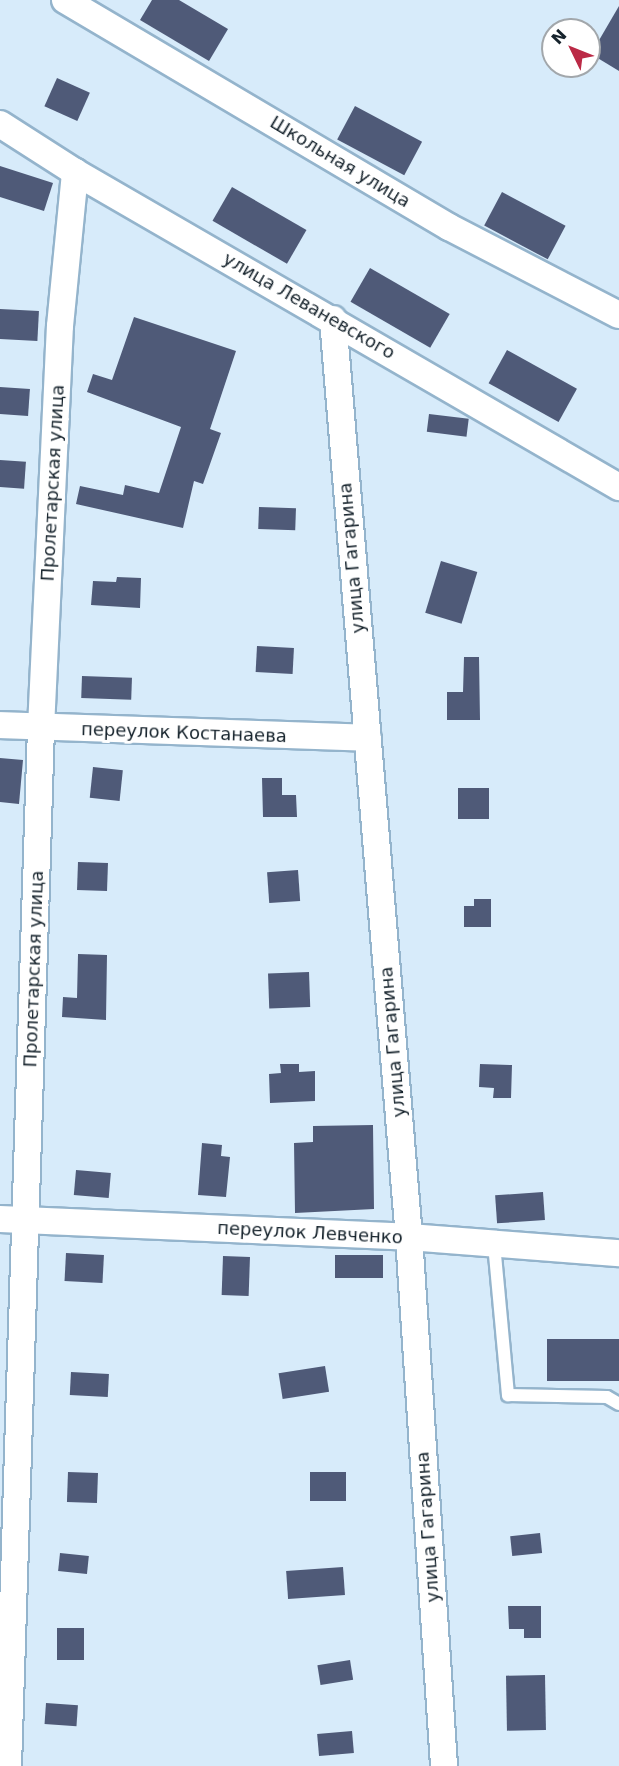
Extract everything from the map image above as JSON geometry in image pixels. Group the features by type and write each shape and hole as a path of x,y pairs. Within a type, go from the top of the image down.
{"street":[{"name":"Школьная улица","path":"65,0 449,227 619,315"},
{"name":"улица Леваневского","path":"0,124 75,172 333,319 619,487"},
{"name":"Пролетарская улица","path":"8,1766 28,1221 41,728 60,326 75,172"},
{"name":"улица Гагарина","path":"333,319 409,1237 444,1766"},
{"name":"переулок Костанаева","path":"0,725 368,738"},
{"name":"переулок Левченко","path":"0,1220 409,1237 619,1253"}],"lane":[{"path":"494,1244 508,1395 613,1397 619,1404"}],"building":[{"path":"152,0 179,0 228,29 209,61 140,20"},
{"path":"619,6 619,71 601,60 601,37"},
{"path":"57,78 90,93 77,121 44,106"},
{"path":"355,106 422,142 404,175 337,140"},
{"path":"0,166 53,183 44,211 0,197"},
{"path":"232,187 306,230 287,264 212,221"},
{"path":"502,192 566,226 548,259 484,226"},
{"path":"370,268 450,314 430,348 350,302"},
{"path":"0,309 39,311 37,341 0,339"},
{"path":"134,317 236,351 210,429 221,433 203,484 194,481 183,528 76,504 80,486 123,495 125,485 159,493 181,427 87,392 93,374 112,380"},
{"path":"507,350 577,389 559,422 489,383"},
{"path":"0,387 30,389 28,416 0,414"},
{"path":"429,414 469,419 467,437 427,432"},
{"path":"0,460 26,462 24,489 0,487"},
{"path":"259,507 296,508 295,530 258,529"},
{"path":"441,561 477,572 462,624 425,613"},
{"path":"117,577 141,578 140,608 91,605 93,581 116,582"},
{"path":"257,646 294,648 293,674 256,672"},
{"path":"464,657 479,657 480,720 447,720 447,692 463,692"},
{"path":"82,676 132,678 131,700 81,698"},
{"path":"0,758 23,760 19,804 0,802"},
{"path":"93,767 123,770 120,801 90,798"},
{"path":"262,778 282,778 282,795 296,795 297,817 263,817"},
{"path":"458,788 489,788 489,819 458,819"},
{"path":"78,862 108,863 107,891 77,890"},
{"path":"298,870 300,901 269,903 267,872"},
{"path":"474,899 491,899 491,927 464,927 464,906 474,906"},
{"path":"78,954 107,955 106,1020 62,1017 63,997 77,998"},
{"path":"309,972 310,1007 269,1008 268,973"},
{"path":"280,1064 299,1064 299,1072 315,1071 315,1101 270,1103 269,1074 281,1073"},
{"path":"480,1064 512,1065 511,1098 493,1098 494,1088 479,1087"},
{"path":"373,1125 374,1209 295,1213 294,1143 313,1142 313,1126"},
{"path":"202,1143 222,1145 221,1156 230,1157 226,1197 198,1195"},
{"path":"76,1170 111,1173 109,1198 74,1195"},
{"path":"543,1192 545,1220 497,1223 495,1195"},
{"path":"66,1253 104,1255 102,1283 65,1281"},
{"path":"335,1255 383,1255 383,1278 335,1278"},
{"path":"223,1256 250,1257 249,1296 222,1295"},
{"path":"547,1339 619,1339 619,1381 547,1381"},
{"path":"325,1366 329,1392 283,1399 279,1373"},
{"path":"71,1372 109,1374 108,1397 70,1395"},
{"path":"68,1472 98,1473 97,1503 67,1502"},
{"path":"310,1472 346,1472 346,1501 310,1501"},
{"path":"540,1533 542,1553 512,1556 510,1536"},
{"path":"60,1553 89,1556 87,1574 58,1571"},
{"path":"343,1567 345,1595 288,1599 286,1571"},
{"path":"508,1606 541,1606 541,1638 524,1638 524,1629 509,1629"},
{"path":"57,1628 84,1628 84,1660 57,1660"},
{"path":"350,1660 353,1680 321,1685 317,1665"},
{"path":"545,1675 546,1730 507,1731 506,1676"},
{"path":"46,1703 78,1705 76,1726 45,1724"},
{"path":"352,1731 354,1753 319,1756 317,1734"}]}
